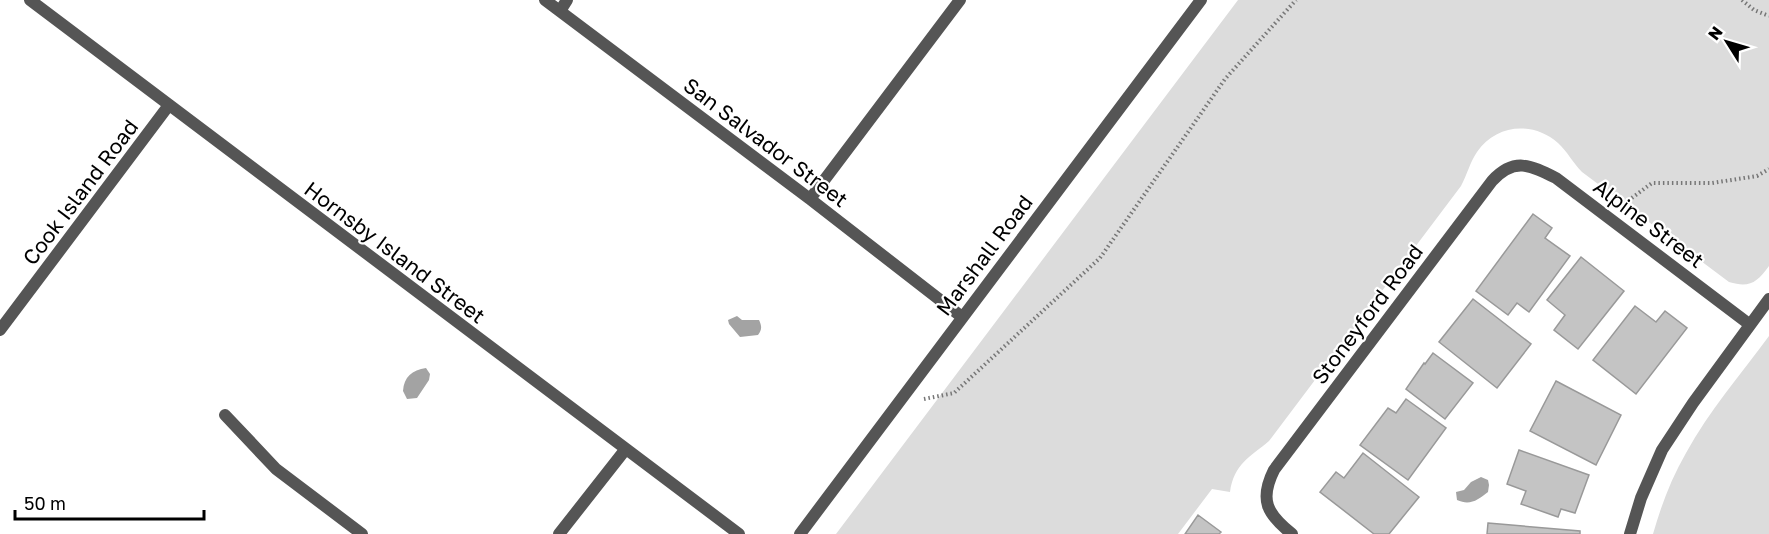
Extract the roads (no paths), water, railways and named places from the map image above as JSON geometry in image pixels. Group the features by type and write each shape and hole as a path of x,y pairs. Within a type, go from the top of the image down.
{"street":[{"name":"Hornsby Island Street","path":"30,0 739,534"},
{"name":"San Salvador Street","path":"545,0 810,199 962,317"},
{"path":"560,11 567,0"},
{"path":"810,199 960,0"},
{"name":"Marshall Road","path":"800,534 1201,0"},
{"name":"Cook Island Road","path":"0,330 170,105"},
{"name":"Alpine Street","path":"1520,165 1530,166 1556,178 1749,324"},
{"name":"Stoneyford Road","path":"1292,534 1278,522 1268,510 1266,503 1269,481 1281,461 1492,181 1505,169 1520,165"},
{"path":"1630,534 1641,498 1662,450 1693,403 1769,299"},
{"path":"225,415 276,469 362,534"},
{"path":"559,534 625,450"}]}
